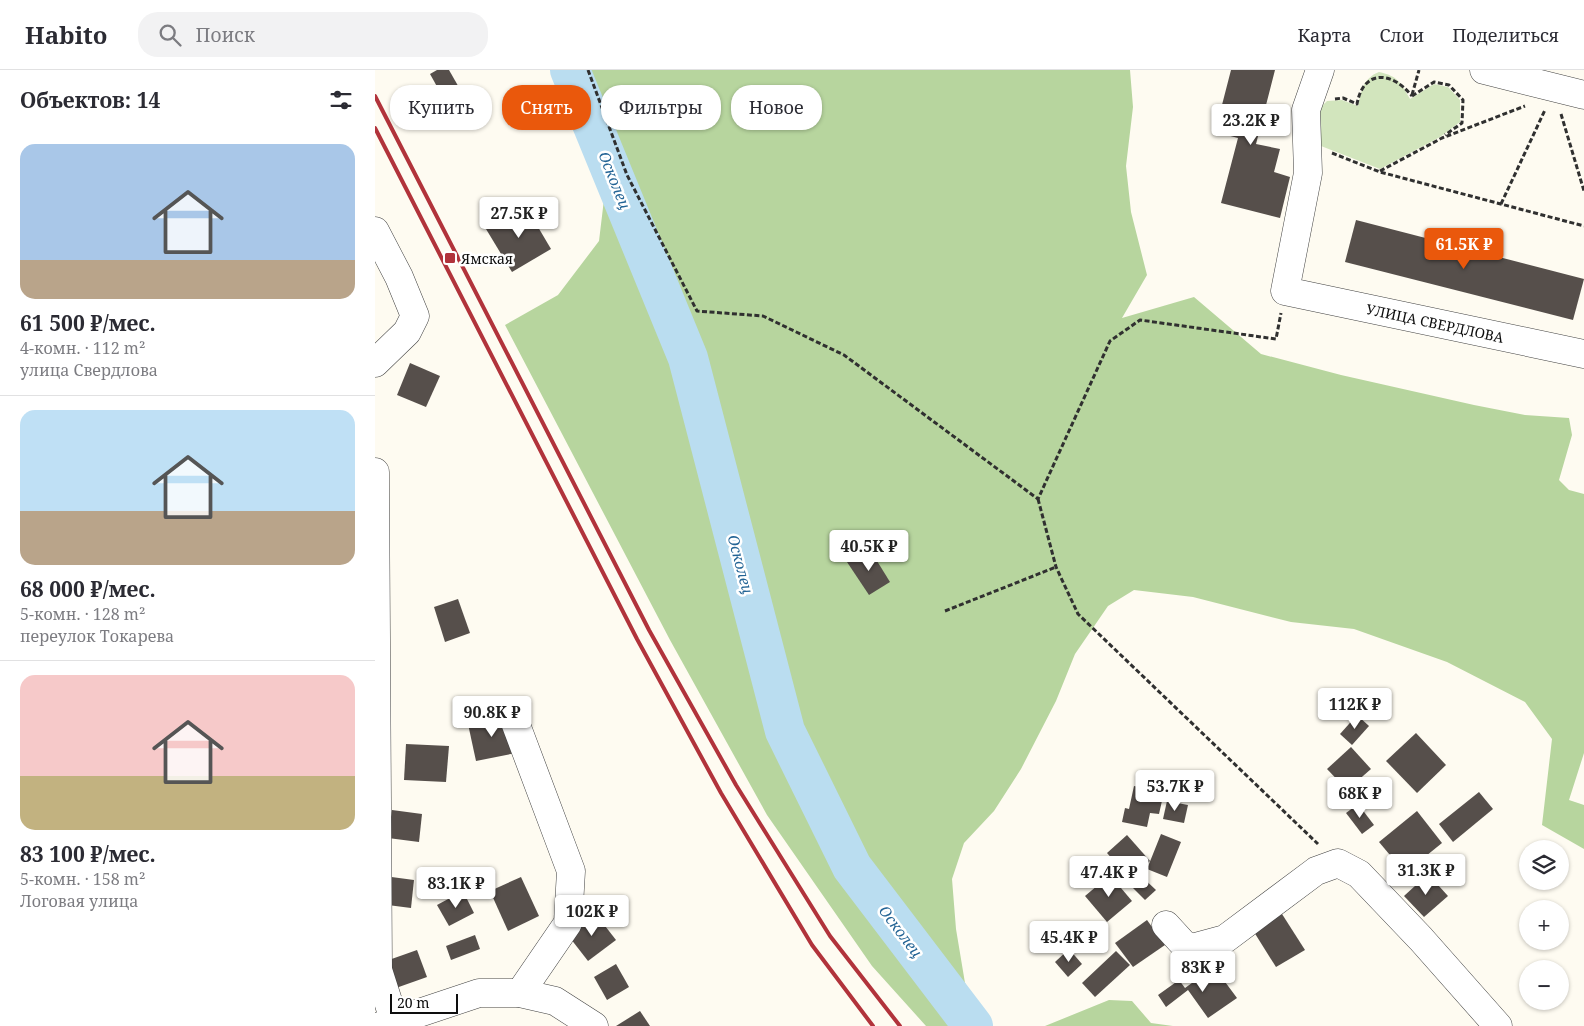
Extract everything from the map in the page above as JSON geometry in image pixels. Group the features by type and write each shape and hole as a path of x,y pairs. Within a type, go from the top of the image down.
{"street":[{"path":"1285,291 1308,173 1306,110 1320,70"},
{"path":"1484,70 1584,95"},
{"path":"375,231 399,277 415,316 407,332 375,363"},
{"name":"УЛИЦА СВЕРДЛОВА","path":"1285,291 1584,354"},
{"path":"375,472 378,970 387,1023 479,992 520,993 555,1001 594,1026"},
{"path":"515,722 571,871 569,923 520,993"},
{"path":"1166,925 1187,949 1225,939 1316,871 1338,862 1359,874 1421,939 1498,1026"}],"path":[{"path":"588,70 627,175 697,311 763,316 844,354 1039,499"},
{"path":"1412,96 1419,70"},
{"path":"1357,104 1360,87 1373,72"},
{"path":"1397,76 1412,96"},
{"path":"1412,96 1434,82 1449,85 1463,100 1462,123 1442,138"},
{"path":"1380,172 1442,138 1531,104"},
{"path":"1501,204 1547,105"},
{"path":"1561,112 1584,191"},
{"path":"1333,153 1380,172 1584,226"},
{"path":"1285,291 1276,339 1140,320 1110,341 1039,499 1056,567 1079,614 1338,862"},
{"path":"945,611 1056,567"}],"green space":[{"path":"562,70 1130,70 1133,107 1126,166 1131,212 1147,275 1122,318 1194,297 1261,354 1341,375 1474,405 1525,415 1569,418 1572,435 1559,480 1569,490 1584,494 1584,753 1569,800 1584,805 1584,849 1542,825 1552,739 1525,702 1447,662 1354,629 1291,622 1193,597 1134,590 1108,606 1075,654 1056,701 1021,769 994,811 964,843 952,879 956,929 965,983 989,1026 926,1026 872,966 767,815 670,640 505,325 558,295 599,241 605,191 573,130 591,130 591,85 562,85"},
{"path":"1379,72 1395,78 1410,99 1434,84 1448,87 1460,100 1460,122 1440,137 1380,169 1321,146 1314,137 1314,114 1327,101 1342,100 1358,106 1366,82"},
{"path":"1109,1000 1132,1001 1151,1023 1173,1026 1045,1026"}],"building":[{"path":"437,70 449,70 458,85 436,85 430,74"},
{"path":"1231,70 1275,70 1256,144 1280,149 1274,172 1290,177 1280,218 1221,203 1238,138 1215,132"},
{"path":"525,205 551,249 512,272 486,229"},
{"path":"1356,220 1584,279 1573,320 1345,262"},
{"path":"410,363 440,376 426,407 397,395"},
{"path":"869,548 890,582 869,595 847,562"},
{"path":"458,599 470,633 445,642 434,607"},
{"path":"508,715 516,753 476,761 468,724"},
{"path":"1357,715 1369,726 1352,745 1340,734"},
{"path":"1416,733 1446,765 1417,793 1386,761"},
{"path":"406,744 449,746 446,782 404,780"},
{"path":"1351,747 1371,769 1347,790 1327,769"},
{"path":"1134,786 1164,792 1159,814 1150,813 1147,827 1122,822 1125,808 1129,809"},
{"path":"1479,792 1493,809 1453,842 1439,824"},
{"path":"1167,801 1188,805 1184,823 1163,819"},
{"path":"1358,804 1374,825 1362,834 1346,813"},
{"path":"392,810 422,814 419,842 388,838"},
{"path":"1417,811 1442,843 1405,873 1379,842"},
{"path":"1161,834 1181,842 1167,877 1147,869"},
{"path":"1127,835 1150,861 1130,879 1107,853"},
{"path":"1428,874 1448,896 1424,917 1404,896"},
{"path":"1110,875 1132,901 1107,922 1085,896"},
{"path":"1140,875 1156,890 1145,900 1130,885"},
{"path":"384,876 414,880 411,908 380,904"},
{"path":"521,877 539,916 508,931 490,891"},
{"path":"463,891 474,913 449,926 437,905"},
{"path":"595,913 616,940 588,961 567,934"},
{"path":"1282,914 1305,950 1276,967 1254,932"},
{"path":"1147,920 1165,945 1133,967 1115,943"},
{"path":"475,935 480,949 451,960 446,946"},
{"path":"1069,949 1082,964 1068,977 1055,962"},
{"path":"417,950 427,977 396,988 386,961"},
{"path":"1116,951 1130,965 1095,997 1082,983"},
{"path":"616,964 629,987 607,1000 594,977"},
{"path":"1214,967 1237,998 1208,1018 1188,990 1166,1007 1158,995 1179,980 1185,988"},
{"path":"640,1011 650,1026 616,1026"}],"waterway":[{"name":"Осколец","path":"570,70 688,358 785,731 852,867 973,1026"}],"railway":[{"path":"375,96 649,630 736,785 830,936 900,1026"},
{"path":"375,128 637,639 721,793 812,945 873,1026"}],"place":[{"name":"Ямская","path":"450,258"}]}
